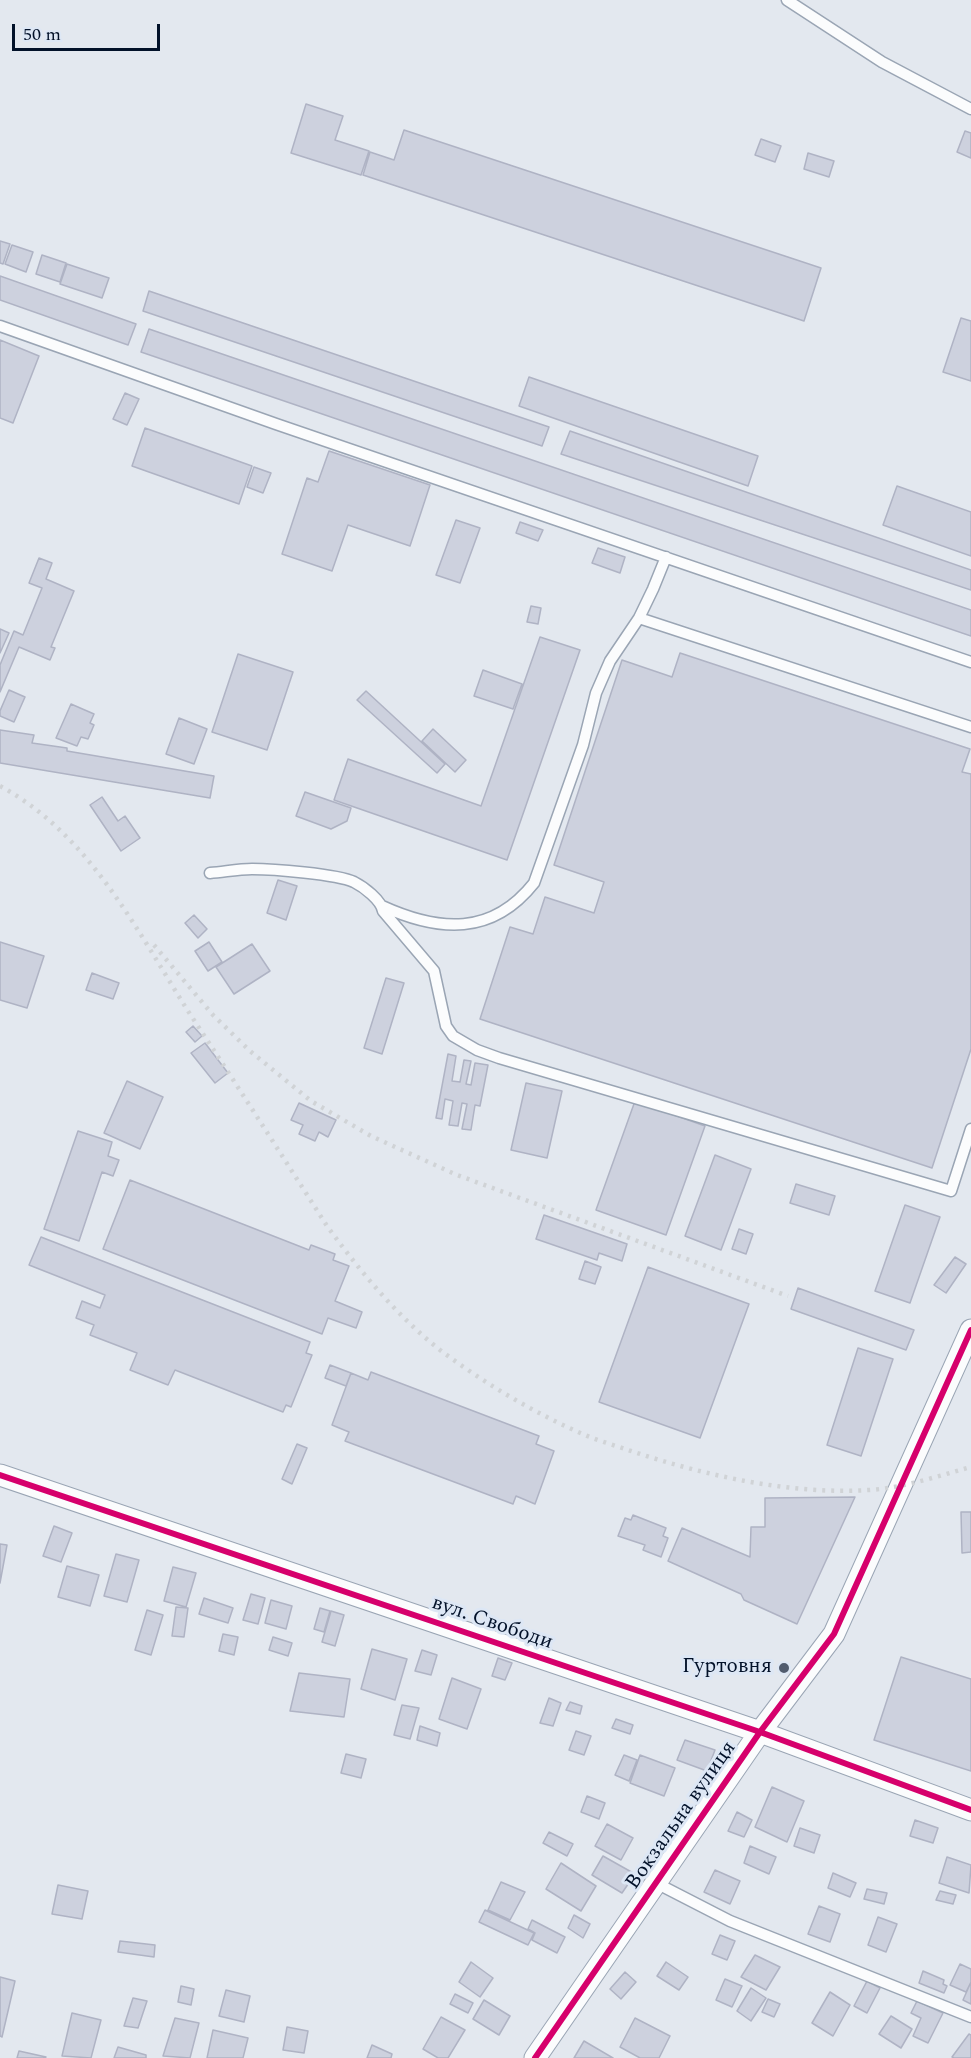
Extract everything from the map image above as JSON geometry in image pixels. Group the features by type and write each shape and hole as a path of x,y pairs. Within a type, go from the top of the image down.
{"street":[{"name":"Вокзальна вулиця","path":"535,2058 760,1732 834,1634 971,1330"},
{"name":"вул. Свободи","path":"0,1475 760,1732 971,1810"}],"lane":[{"path":"787,0 882,62 971,109"},
{"path":"0,326 287,428 971,662"},
{"path":"210,873 252,869 338,878 353,882 366,890 382,906 405,917 453,926 492,918 524,896 534,883 583,745 596,693 610,661 639,618 666,557"},
{"path":"639,618 971,727"},
{"path":"382,906 383,911 402,936 434,972 446,1026 462,1043 477,1050 951,1191 971,1129"},
{"path":"656,1883 730,1921 971,2017"}],"building":[{"path":"306,104 343,116 335,140 369,151 361,175 291,153"},
{"path":"404,130 821,268 804,321 363,175 370,152 394,160"},
{"path":"965,131 971,133 971,158 957,152"},
{"path":"761,139 781,146 775,162 755,155"},
{"path":"808,153 834,161 829,177 804,169"},
{"path":"0,241 10,244 3,264 0,263"},
{"path":"12,245 33,252 26,272 5,264"},
{"path":"42,255 66,263 60,282 36,274"},
{"path":"67,264 109,278 102,298 60,284"},
{"path":"0,276 136,324 128,345 0,300"},
{"path":"149,291 549,427 542,446 143,311"},
{"path":"961,318 971,321 971,381 943,372"},
{"path":"149,329 971,610 971,636 141,352"},
{"path":"0,340 39,356 13,423 0,418"},
{"path":"529,377 758,456 748,486 519,406"},
{"path":"125,393 139,399 127,425 113,419"},
{"path":"145,428 252,466 239,504 132,466"},
{"path":"570,431 971,570 971,590 561,454"},
{"path":"329,451 430,485 410,546 348,525 332,571 282,554 307,478 318,482"},
{"path":"254,467 271,473 263,493 247,487"},
{"path":"897,486 971,512 971,556 883,525"},
{"path":"456,520 480,528 460,583 436,575"},
{"path":"520,522 543,530 538,541 516,533"},
{"path":"598,548 625,557 620,573 592,563"},
{"path":"39,558 52,563 46,579 74,591 51,647 55,648 50,660 19,647 0,692 0,665 14,631 23,635 42,588 29,583"},
{"path":"531,606 541,608 538,624 527,622"},
{"path":"0,629 9,633 0,653"},
{"path":"540,637 580,650 507,860 334,800 348,759 481,806"},
{"path":"680,653 970,749 962,772 971,774 971,1049 932,1168 480,1019 510,927 533,934 545,897 594,913 604,882 554,865 622,660 672,677"},
{"path":"238,654 293,672 267,750 212,732"},
{"path":"483,670 522,684 513,709 474,696"},
{"path":"9,690 25,697 14,722 0,716"},
{"path":"366,691 445,764 437,773 357,700"},
{"path":"71,704 94,714 90,723 94,725 88,739 81,737 77,746 56,738"},
{"path":"179,718 207,729 194,764 166,754"},
{"path":"433,729 466,760 455,772 422,741"},
{"path":"0,730 34,735 32,743 67,748 67,751 214,776 210,798 0,763"},
{"path":"305,792 351,808 347,821 331,829 296,816"},
{"path":"102,797 118,821 125,816 140,838 121,851 90,805"},
{"path":"278,880 297,886 286,920 267,913"},
{"path":"194,915 207,929 198,938 185,923"},
{"path":"0,942 44,956 27,1008 0,1000"},
{"path":"209,942 222,962 208,971 195,951"},
{"path":"252,944 270,971 234,994 216,967"},
{"path":"92,973 119,983 113,999 86,990"},
{"path":"386,978 404,983 382,1054 364,1048"},
{"path":"193,1026 202,1036 195,1042 186,1032"},
{"path":"205,1043 228,1073 215,1083 191,1053"},
{"path":"448,1054 456,1056 452,1081 460,1082 464,1060 471,1061 466,1084 471,1085 475,1063 488,1065 480,1106 475,1105 471,1130 462,1129 467,1104 462,1103 458,1126 449,1125 453,1101 445,1099 442,1119 436,1118"},
{"path":"127,1081 163,1097 140,1149 104,1133"},
{"path":"526,1083 562,1091 547,1158 511,1150"},
{"path":"635,1101 705,1126 666,1235 596,1210"},
{"path":"299,1103 336,1120 328,1137 319,1132 315,1141 299,1134 303,1125 291,1120"},
{"path":"78,1131 112,1142 108,1156 119,1160 113,1176 102,1172 79,1241 44,1229"},
{"path":"715,1155 751,1169 721,1250 685,1236"},
{"path":"130,1180 309,1250 311,1245 335,1254 333,1260 349,1266 335,1301 362,1312 356,1328 328,1318 322,1334 103,1249"},
{"path":"796,1184 835,1196 829,1215 790,1203"},
{"path":"905,1205 940,1217 910,1303 875,1291"},
{"path":"544,1215 627,1244 622,1261 599,1253 597,1260 536,1239"},
{"path":"739,1229 753,1234 746,1254 732,1249"},
{"path":"41,1237 310,1342 306,1353 312,1355 291,1407 286,1405 283,1412 175,1370 168,1385 130,1370 137,1353 90,1335 94,1325 76,1318 82,1301 100,1308 105,1295 29,1265"},
{"path":"955,1257 966,1264 946,1293 934,1285"},
{"path":"585,1261 601,1267 595,1284 579,1279"},
{"path":"648,1267 749,1304 700,1438 599,1402"},
{"path":"798,1288 914,1330 906,1350 791,1309"},
{"path":"858,1348 893,1359 861,1456 827,1445"},
{"path":"330,1365 351,1373 346,1386 325,1378"},
{"path":"371,1372 539,1436 536,1444 554,1451 535,1504 516,1496 513,1504 345,1441 349,1432 332,1425 351,1373 368,1380"},
{"path":"297,1444 307,1448 292,1484 282,1479"},
{"path":"855,1497 797,1624 744,1600 741,1594 668,1561 682,1528 750,1557 751,1527 765,1527 765,1498"},
{"path":"961,1512 971,1512 971,1552 962,1553"},
{"path":"633,1515 666,1528 663,1536 668,1538 661,1557 643,1550 645,1545 618,1536 625,1518 631,1520"},
{"path":"54,1526 72,1533 61,1562 43,1556"},
{"path":"0,1544 7,1545 0,1583"},
{"path":"116,1554 139,1560 127,1602 104,1596"},
{"path":"67,1566 99,1575 90,1606 58,1597"},
{"path":"173,1567 196,1573 186,1607 164,1601"},
{"path":"251,1594 265,1598 258,1624 243,1620"},
{"path":"204,1598 233,1608 228,1623 199,1614"},
{"path":"271,1600 292,1606 286,1629 265,1623"},
{"path":"176,1607 188,1608 184,1637 172,1636"},
{"path":"320,1608 330,1611 324,1632 314,1629"},
{"path":"147,1610 163,1615 151,1655 135,1650"},
{"path":"331,1611 344,1615 335,1646 322,1642"},
{"path":"223,1634 238,1637 234,1655 219,1651"},
{"path":"273,1637 292,1643 288,1656 269,1650"},
{"path":"372,1649 407,1659 395,1700 361,1689"},
{"path":"422,1650 437,1655 431,1675 415,1671"},
{"path":"901,1657 971,1679 971,1771 874,1740"},
{"path":"498,1658 512,1663 505,1680 492,1676"},
{"path":"299,1673 350,1679 344,1717 290,1711"},
{"path":"452,1678 481,1689 467,1729 439,1719"},
{"path":"549,1698 561,1703 553,1726 540,1723"},
{"path":"570,1702 582,1706 580,1714 566,1710"},
{"path":"402,1705 419,1708 410,1739 394,1735"},
{"path":"616,1719 633,1725 630,1734 612,1728"},
{"path":"420,1726 440,1733 437,1746 417,1740"},
{"path":"576,1731 591,1736 584,1755 569,1750"},
{"path":"685,1740 715,1750 707,1771 677,1760"},
{"path":"346,1754 366,1759 361,1778 341,1773"},
{"path":"624,1755 637,1760 629,1781 615,1775"},
{"path":"640,1755 675,1768 664,1796 630,1783"},
{"path":"772,1787 804,1801 787,1842 755,1827"},
{"path":"587,1796 605,1803 599,1819 581,1812"},
{"path":"737,1812 752,1820 744,1837 728,1831"},
{"path":"915,1820 938,1828 933,1843 910,1836"},
{"path":"607,1824 633,1838 621,1860 595,1846"},
{"path":"800,1828 820,1835 814,1853 794,1846"},
{"path":"549,1832 573,1844 567,1856 543,1843"},
{"path":"750,1846 776,1857 769,1874 744,1863"},
{"path":"603,1856 635,1874 622,1893 592,1875"},
{"path":"947,1857 971,1865 969,1893 939,1883"},
{"path":"561,1863 596,1886 581,1911 546,1889"},
{"path":"715,1870 740,1881 730,1904 704,1892"},
{"path":"833,1873 856,1883 850,1897 828,1888"},
{"path":"501,1882 525,1892 510,1920 488,1910"},
{"path":"58,1885 88,1891 82,1919 52,1914"},
{"path":"867,1889 887,1893 884,1904 864,1899"},
{"path":"940,1891 956,1895 953,1904 936,1900"},
{"path":"819,1906 840,1914 830,1942 808,1934"},
{"path":"485,1910 534,1933 528,1945 479,1922"},
{"path":"574,1915 590,1924 583,1938 568,1928"},
{"path":"878,1917 897,1924 886,1952 868,1945"},
{"path":"532,1920 565,1937 557,1953 532,1940 535,1933 528,1929"},
{"path":"720,1935 735,1941 727,1960 712,1954"},
{"path":"120,1941 155,1945 154,1957 118,1952"},
{"path":"755,1955 780,1967 766,1990 741,1977"},
{"path":"471,1962 493,1978 480,1997 459,1982"},
{"path":"666,1962 688,1977 679,1990 657,1976"},
{"path":"960,1964 971,1969 971,1982 966,1992 950,1985"},
{"path":"923,1971 944,1980 943,1984 947,1986 944,1993 919,1983"},
{"path":"625,1972 636,1982 621,1999 610,1989"},
{"path":"0,1977 15,1981 2,2037 0,2036"},
{"path":"725,1979 742,1986 732,2007 716,2000"},
{"path":"867,1981 880,1988 867,2013 854,2006"},
{"path":"971,1982 971,2004 963,2000"},
{"path":"181,1986 194,1989 191,2005 178,2002"},
{"path":"751,1988 766,1998 751,2021 737,2011"},
{"path":"226,1990 250,1996 244,2022 219,2016"},
{"path":"830,1992 850,2005 833,2036 812,2023"},
{"path":"455,1994 473,2003 468,2013 450,2004"},
{"path":"133,1998 147,2001 138,2028 124,2026"},
{"path":"768,1999 780,2004 774,2017 762,2012"},
{"path":"484,2000 510,2016 499,2035 473,2019"},
{"path":"917,2001 943,2013 928,2043 913,2036 921,2018 911,2013"},
{"path":"72,2013 101,2020 91,2058 62,2056"},
{"path":"891,2016 912,2029 901,2048 879,2034"},
{"path":"441,2017 465,2030 448,2058 438,2058 423,2049"},
{"path":"175,2018 199,2023 190,2058 163,2056"},
{"path":"635,2018 670,2036 659,2058 640,2058 620,2047"},
{"path":"287,2027 308,2031 304,2053 283,2050"},
{"path":"213,2030 248,2038 243,2058 207,2058"},
{"path":"969,2034 971,2035 971,2058 952,2057"},
{"path":"584,2041 613,2058 574,2058"},
{"path":"372,2045 392,2054 391,2058 367,2058"},
{"path":"118,2047 146,2055 146,2058 114,2058"},
{"path":"19,2051 46,2057 17,2058"}],"railway":[{"path":"0,786 31,806 60,830 85,857 129,916 327,1226 366,1276 408,1322 457,1362 528,1407 585,1435 686,1468 716,1475 777,1486 839,1491 882,1489 971,1467"},
{"path":"154,945 213,1015 250,1051 311,1101 371,1136 457,1175 788,1296"}],"cycle path":[{"path":"535,2058 760,1732 834,1634 971,1330"},
{"path":"0,1475 760,1732 971,1810"}],"place":[{"name":"Гуртовня","path":"784,1668"}]}
